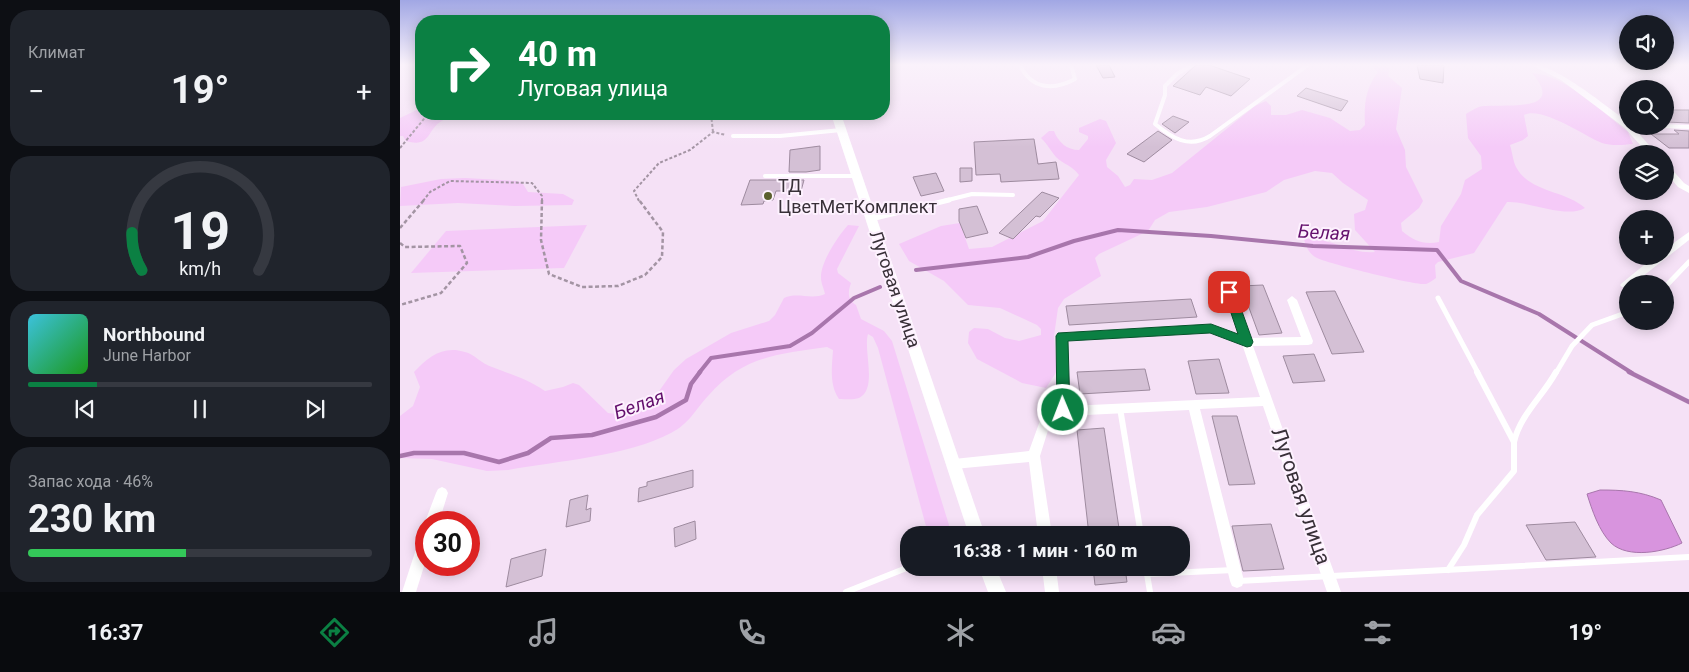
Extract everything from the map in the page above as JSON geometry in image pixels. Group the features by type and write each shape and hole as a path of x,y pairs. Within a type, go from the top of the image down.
{"street":[{"path":"1582,93 1619,119"},
{"name":"Луговая улица","path":"838,120 974,526"},
{"path":"1674,126 1689,127"},
{"path":"1636,135 1645,145"},
{"path":"1674,177 1689,190"},
{"path":"1674,247 1689,235"},
{"path":"1638,275 1651,265"},
{"name":"Луговая улица","path":"1229,292 1334,592"},
{"path":"1063,410 1062,336 1211,328 1247,342 1308,341 1292,300"},
{"path":"1044,526 1034,456 1045,421 1063,410 1268,401"},
{"path":"1194,404 1236,576"},
{"path":"954,464 1034,456"},
{"path":"436,511 442,493"},
{"path":"409,592 415,574"},
{"path":"991,576 996,592"},
{"path":"1050,576 1052,592"}],"lane":[{"path":"1165,93 1155,124 1162,130 1194,143 1215,133 1271,93"},
{"path":"733,136 780,136 841,130"},
{"path":"765,176 856,176"},
{"path":"871,219 972,194 1013,195"},
{"path":"1674,279 1689,262"},
{"path":"1438,298 1514,442"},
{"path":"1448,570 1464,545 1477,515 1514,471 1514,442 1518,427 1548,386 1563,359 1581,334 1594,323 1619,315"},
{"path":"1120,408 1140,526"},
{"path":"1190,573 1236,576 1329,576 1689,557"},
{"path":"846,592 900,571"},
{"path":"1148,576 1150,592"}],"path":[{"path":"400,148 423,120"},
{"path":"712,120 713,132"},
{"path":"400,228 430,192 450,181 532,183 542,196 541,240 549,274 582,287 618,286 645,275 662,257 663,232 641,204 634,191 659,163 690,150 713,132 733,136"},
{"path":"400,243 405,247 460,246 467,264 441,292 400,305"}],"shaded area":[{"path":"1368,93 1401,93 1396,129 1405,150 1406,167 1423,201 1419,208 1401,223 1402,231 1419,241 1429,243 1439,242 1441,226 1461,194 1465,180 1482,169 1481,156 1468,138 1466,114 1475,109 1482,106 1529,104 1538,100 1542,93 1578,93 1619,125 1619,135 1629,135 1633,144 1613,145 1602,143 1552,118 1532,113 1524,115 1528,136 1510,145 1516,167 1530,182 1577,202 1585,208 1568,212 1507,202 1474,253 1438,262 1435,265 1436,278 1426,284 1390,278 1337,264 1317,258 1310,252 1304,239 1322,240 1357,251 1375,252 1355,230 1354,214 1365,210 1368,200 1332,173 1315,171 1284,180 1266,192 1207,207 1169,212 1155,220 1148,231 1099,254 1095,258 1101,276 1064,299 1058,308 1054,336 1057,371 1046,388 1022,383 977,359 968,343 969,332 974,328 988,329 1005,338 1019,341 1041,335 1041,329 1037,325 1000,308 968,305 944,281 909,261 899,244 941,226 960,223 969,249 992,247 1043,221 1079,175 1074,169 1056,157 1041,138 1049,131 1054,131 1058,139 1067,147 1079,150 1088,139 1088,136 1079,132 1079,128 1100,119 1106,121 1116,143 1106,160 1107,167 1118,176 1125,187 1130,185 1134,179 1152,180 1172,173 1255,106 1266,101 1271,106 1271,115 1286,115 1302,110 1330,118 1350,131 1360,130 1365,125"},
{"path":"415,111 415,120 444,120 436,126 427,138 414,143 406,141 403,136 400,136 400,118"},
{"path":"465,178 517,181 523,184 528,192 563,194 574,200 572,205 515,206 458,203 400,206 401,187 441,179"},
{"path":"587,225 564,268 411,273 446,231"},
{"path":"848,225 859,226 837,269 838,273 851,283 850,298 856,305 861,319 884,331 892,341 949,526 926,526 878,348 873,337 868,334 868,386 865,393 857,399 839,399 836,394 832,382 833,350 827,347 762,359 734,372 677,429 654,441 634,447 570,460 508,470 487,471 432,459 400,458 400,416 413,406 420,387 414,372 430,357 443,351 457,350 468,353 488,366 525,380 545,391 573,383 579,385 608,413 616,414 634,410 657,394 674,370 686,359 731,333 769,321 775,315 784,298 789,296 820,296 825,294 821,282 821,272 826,258"},
{"path":"1600,490 1631,492 1661,500 1682,543 1666,549 1646,552 1627,551 1618,548 1603,533 1587,494"}],"building":[{"path":"1222,93 1235,93 1231,96"},
{"path":"1301,93 1321,93 1348,101 1341,111 1297,96"},
{"path":"1674,110 1689,110 1689,123 1674,122"},
{"path":"1173,116 1189,122 1175,133 1162,124"},
{"path":"1674,130 1689,131 1689,148 1674,148 1674,145 1665,145 1652,135 1674,135 1679,134"},
{"path":"1158,131 1172,140 1144,162 1127,154"},
{"path":"1034,139 1038,164 1056,162 1059,179 1001,182 1000,174 976,175 974,142"},
{"path":"820,146 820,170 789,172 790,150"},
{"path":"960,168 972,168 972,181 960,182"},
{"path":"936,173 944,191 921,196 913,177"},
{"path":"750,180 804,180 801,191 776,191 773,200 764,201 763,204 741,205"},
{"path":"1042,192 1059,198 1040,217 1036,216 1013,239 999,233"},
{"path":"977,206 988,233 966,238 959,221 959,209"},
{"path":"1263,285 1282,333 1259,335 1241,286"},
{"path":"1335,291 1364,352 1332,354 1306,292"},
{"path":"1191,299 1197,317 1069,325 1066,306"},
{"path":"1314,354 1325,381 1293,383 1283,356"},
{"path":"1219,359 1229,393 1196,394 1188,361"},
{"path":"1145,369 1150,390 1080,394 1077,372"},
{"path":"1212,416 1237,416 1255,484 1229,485"},
{"path":"1104,428 1119,526 1088,526 1077,430"},
{"path":"693,470 693,487 638,502 639,488 647,486 647,482"},
{"path":"588,495 586,510 591,508 590,521 566,527 570,500"},
{"path":"695,521 696,539 675,547 674,528"},
{"path":"1575,522 1596,557 1546,560 1526,525"},
{"path":"1271,524 1284,569 1243,571 1232,526"},
{"path":"546,549 542,576 506,587 511,559"},
{"path":"1094,576 1126,576 1127,582 1095,585"}],"waterway":[{"name":"Белая","path":"916,270 1028,257 1074,241 1118,230 1211,236 1313,246 1437,250 1461,281 1539,314 1632,373"},
{"name":"Белая","path":"699,373 711,358 790,346 812,333 854,298 880,287"},
{"name":"Белая","path":"400,456 414,453 464,453 499,462 528,453 551,438 592,435 656,417 686,400 691,384 700,372"},
{"name":"Белая","path":"1629,372 1689,402"}],"place":[{"name":"ТД ЦветМетКомплект","path":"768,196"}],"route":[{"path":"1063,410 1062,336 1211,328 1247,342 1229,292"}]}
